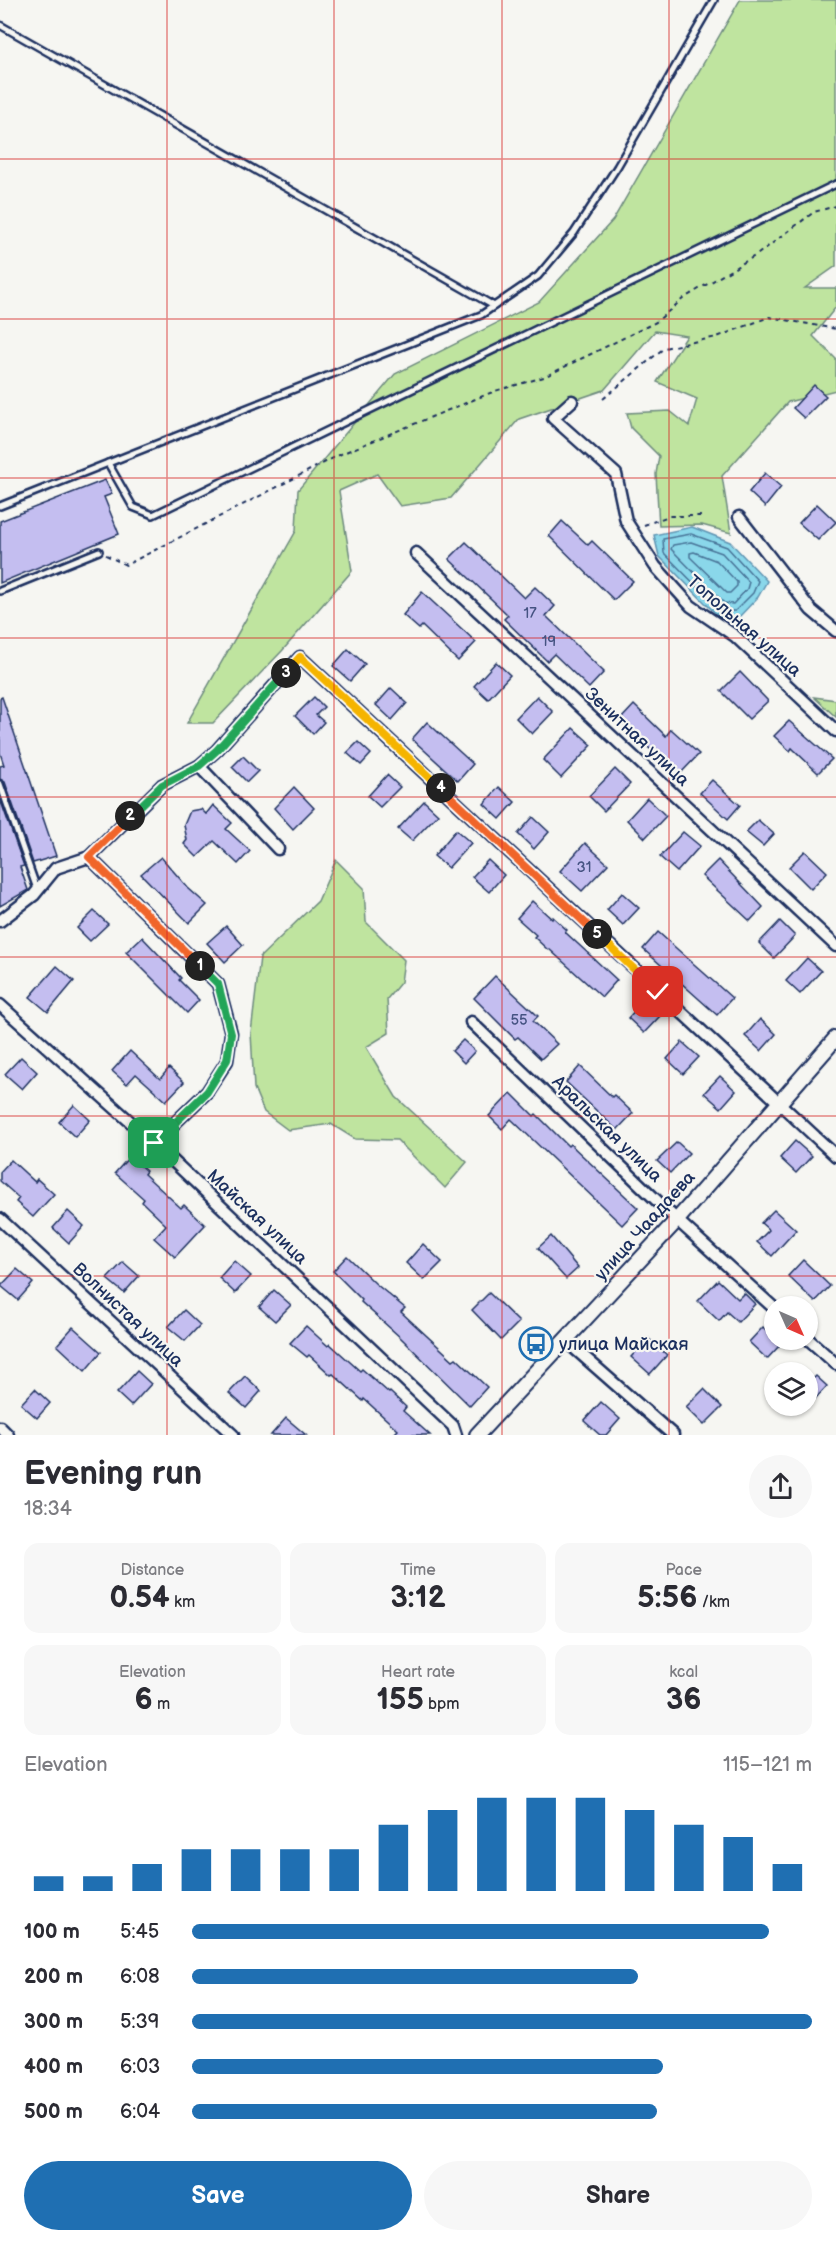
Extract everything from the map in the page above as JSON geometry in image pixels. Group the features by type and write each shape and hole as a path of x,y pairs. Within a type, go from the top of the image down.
{"street":[{"name":"Топольная улица","path":"572,401 554,418 616,474 626,521 655,566 691,606 735,636 836,732"},
{"path":"739,517 811,610 836,631"},
{"name":"Зенитная улица","path":"416,553 836,946"},
{"path":"0,921 38,891 56,868 89,857 162,785 199,766 217,750 300,657 836,1156"},
{"path":"199,766 278,849"},
{"path":"89,857 218,984 231,1034 227,1060 207,1092 154,1143"},
{"name":"Майская улица","path":"0,1005 154,1143 453,1426 456,1435"},
{"name":"Аральская улица","path":"471,1022 677,1220 764,1299"},
{"name":"улица Чаадаева","path":"477,1435 677,1220 836,1038"},
{"name":"Волнистая улица","path":"0,1219 233,1435"},
{"path":"565,1340 673,1435"},
{"path":"818,1348 836,1364"},
{"path":"0,1427 8,1435"}],"lane":[{"path":"0,506 481,315 538,276 574,233 617,167 714,0"},
{"path":"0,25 494,306"},
{"path":"108,463 133,507 153,515 836,183"},
{"path":"0,591 99,551"},
{"path":"0,784 38,891"}],"path":[{"path":"99,551 126,565 343,453 495,391 544,377 656,322 684,298 758,254 814,212 836,206"},
{"path":"603,399 664,348 717,337 769,317 836,329"},
{"path":"632,530 669,516 705,516"}],"green space":[{"path":"740,0 836,0 836,266 805,288 836,288 836,307 813,336 836,359 836,390 788,402 722,476 731,533 702,525 659,526 656,474 659,456 631,428 627,413 670,411 689,426 697,399 657,382 687,336 655,331 604,390 519,419 451,498 400,506 377,474 339,491 352,571 282,651 213,723 187,723 296,531 298,490 395,374 539,302 613,220"},
{"path":"814,697 836,700 836,717"},
{"path":"336,860 364,888 366,922 404,960 401,982 387,999 389,1033 366,1047 396,1097 467,1162 445,1188 397,1140 355,1139 331,1124 288,1130 264,1112 254,1088 251,1033 260,957 318,901"}],"water":[{"path":"692,527 730,542 767,581 758,597 738,618 719,617 659,556 654,535"}],"building":[{"path":"814,385 826,396 804,418 793,408"},
{"path":"765,473 781,487 765,507 749,492"},
{"path":"105,480 112,494 104,497 119,534 0,583 0,521"},
{"path":"817,504 836,522 818,540 799,523"},
{"path":"562,521 588,545 592,541 633,581 614,600 549,536"},
{"path":"466,542 524,598 535,587 555,606 546,616 604,672 589,688 554,654 547,661 504,619 508,615 449,559"},
{"path":"422,592 476,642 458,661 422,626 419,629 403,615"},
{"path":"348,649 365,664 350,681 333,666"},
{"path":"496,662 510,675 488,699 474,686"},
{"path":"740,672 768,701 749,719 721,691"},
{"path":"391,688 407,703 392,720 376,705"},
{"path":"537,696 553,712 532,734 516,718"},
{"path":"2,697 56,856 33,863 5,782 0,779 0,766 4,765 0,753 0,698"},
{"path":"314,697 324,707 316,715 324,722 313,734 295,716"},
{"path":"634,705 666,736 671,729 699,754 678,776 620,720"},
{"path":"789,721 832,759 818,773 792,748 790,751 774,736"},
{"path":"427,722 473,764 458,781 412,739"},
{"path":"573,728 592,745 561,778 543,760"},
{"path":"358,742 371,754 361,765 347,753"},
{"path":"243,756 258,771 247,782 232,767"},
{"path":"615,769 630,784 604,811 589,796"},
{"path":"387,775 400,787 380,807 368,796"},
{"path":"712,780 740,805 728,819 700,793"},
{"path":"294,787 314,808 293,829 274,808"},
{"path":"499,787 515,802 500,819 484,804"},
{"path":"647,798 666,816 645,838 627,820"},
{"path":"0,799 24,866 20,867 28,890 0,906"},
{"path":"424,801 438,814 412,841 398,829"},
{"path":"213,805 232,823 226,829 250,851 238,864 214,841 197,857 184,844 187,840 184,825 190,811 201,809 206,814"},
{"path":"533,817 549,832 534,849 518,834"},
{"path":"758,820 774,834 763,846 746,832"},
{"path":"456,830 471,843 448,868 434,856"},
{"path":"683,832 700,846 677,872 660,857"},
{"path":"585,843 608,864 582,891 560,871"},
{"path":"805,851 827,872 811,889 789,867"},
{"path":"161,857 188,888 207,905 189,923 141,874"},
{"path":"488,860 504,875 489,892 472,877"},
{"path":"718,860 763,907 750,921 702,876"},
{"path":"622,893 639,908 623,925 607,910"},
{"path":"532,901 567,930 565,932 617,980 602,997 534,937 536,935 517,918"},
{"path":"94,911 108,924 90,941 77,928"},
{"path":"780,921 795,936 774,958 759,943"},
{"path":"226,926 243,945 225,962 207,943"},
{"path":"658,932 732,998 717,1015 643,949"},
{"path":"142,937 199,1000 187,1013 126,952"},
{"path":"807,958 821,971 800,994 786,981"},
{"path":"57,966 74,981 48,1012 30,997"},
{"path":"495,976 538,1016 533,1021 557,1044 541,1059 518,1037 515,1039 474,998"},
{"path":"643,1002 660,1016 644,1033 628,1018"},
{"path":"760,1019 776,1034 761,1051 745,1036"},
{"path":"463,1040 475,1051 464,1063 452,1051"},
{"path":"682,1042 699,1057 683,1074 667,1059"},
{"path":"130,1051 160,1079 169,1068 184,1082 166,1101 136,1074 127,1084 112,1071"},
{"path":"21,1057 37,1072 22,1089 5,1074"},
{"path":"580,1066 612,1097 614,1095 633,1113 617,1130 566,1082"},
{"path":"720,1076 736,1091 721,1108 704,1093"},
{"path":"511,1093 638,1208 622,1225 511,1119 502,1129 489,1116"},
{"path":"74,1105 90,1120 75,1137 59,1122"},
{"path":"795,1141 812,1156 796,1173 780,1158"},
{"path":"677,1142 689,1153 670,1173 657,1161"},
{"path":"130,1156 146,1171 144,1174 181,1208 184,1205 205,1225 175,1257 154,1238 166,1225 142,1202 144,1199 115,1173"},
{"path":"11,1160 35,1182 37,1179 54,1194 33,1217 16,1202 19,1198 0,1181 0,1172"},
{"path":"774,1210 796,1230 772,1256 757,1242 769,1230 761,1223"},
{"path":"68,1211 84,1226 69,1243 53,1228"},
{"path":"551,1236 578,1268 566,1279 538,1248"},
{"path":"423,1244 442,1262 424,1280 406,1263"},
{"path":"347,1256 405,1308 401,1312 453,1360 456,1358 487,1387 470,1406 361,1302 362,1300 333,1271"},
{"path":"803,1260 830,1286 818,1299 818,1296 809,1296 788,1276"},
{"path":"234,1261 251,1276 235,1293 219,1278"},
{"path":"123,1262 139,1276 124,1293 107,1279"},
{"path":"17,1269 33,1283 18,1300 1,1286"},
{"path":"718,1280 738,1299 744,1293 755,1304 738,1322 727,1312 719,1321 698,1301"},
{"path":"274,1290 291,1305 275,1321 259,1307"},
{"path":"489,1293 519,1322 501,1340 472,1310"},
{"path":"184,1310 200,1325 185,1341 168,1327"},
{"path":"306,1326 328,1346 330,1344 360,1371 362,1369 390,1392 406,1407 403,1411 430,1435 393,1435 398,1430 364,1399 363,1401 333,1374 331,1375 309,1355 307,1357 290,1343"},
{"path":"73,1327 101,1352 85,1371 57,1345"},
{"path":"763,1327 764,1350 775,1350 767,1359 749,1342"},
{"path":"648,1338 667,1355 650,1374 631,1357"},
{"path":"137,1371 151,1384 131,1406 117,1393"},
{"path":"245,1376 261,1391 246,1408 229,1393"},
{"path":"818,1378 827,1386 818,1396"},
{"path":"35,1389 50,1403 37,1418 21,1404"},
{"path":"704,1389 722,1407 704,1425 686,1407"},
{"path":"601,1402 620,1419 606,1435 600,1435 584,1421"},
{"path":"286,1418 306,1435 271,1435"}],"place":[{"name":"улица Майская","path":"536,1344"}],"route":[{"path":"154,1143 207,1092 227,1060 231,1034 218,984 89,857 162,785 199,766 217,750 300,657 658,992"}]}
